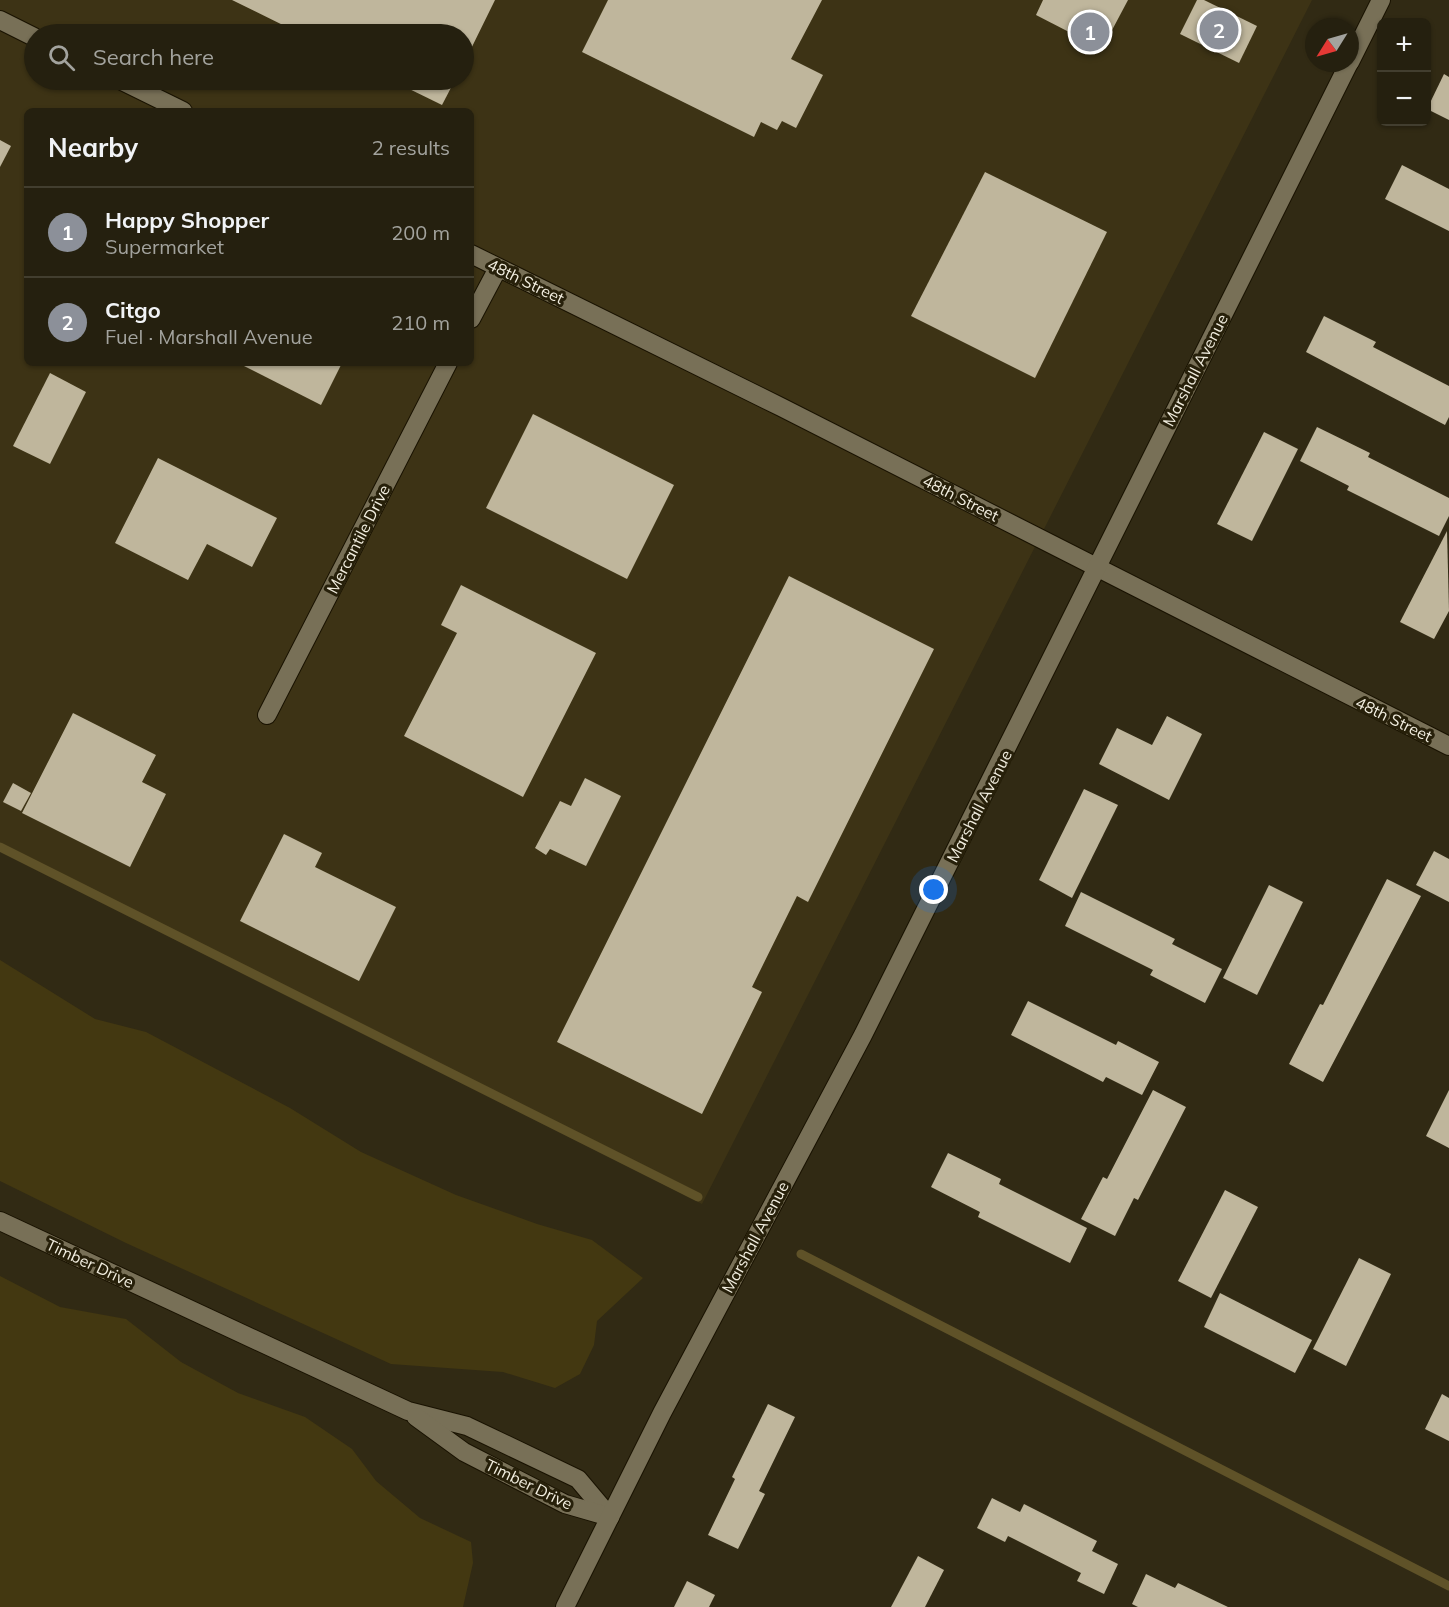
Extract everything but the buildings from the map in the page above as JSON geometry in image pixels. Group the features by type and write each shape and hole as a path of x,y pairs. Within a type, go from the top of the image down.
{"street":[{"name":"Marshall Avenue","path":"1359,43 1380,0"},
{"path":"0,20 24,32"},
{"name":"Marshall Avenue","path":"565,1607 667,1403 862,1035 996,773 1095,567 1345,72"},
{"path":"140,90 177,108"},
{"name":"48th Street","path":"474,256 781,406 1449,746"},
{"path":"474,313 498,268"},
{"name":"Mercantile Drive","path":"267,715 446,366"},
{"name":"Timber Drive","path":"0,1221 408,1411 467,1426 578,1479 610,1517"},
{"name":"Timber Drive","path":"408,1411 464,1452 566,1504 610,1517"}],"shaded area":[{"path":"0,0 1312,0 702,1204 0,846"},
{"path":"0,960 95,1019 146,1032 290,1108 361,1152 456,1195 537,1224 592,1240 643,1278 597,1321 594,1345 580,1374 555,1388 503,1372 391,1364 126,1243 0,1181"},
{"path":"0,1276 60,1307 126,1319 181,1362 238,1393 305,1417 352,1449 376,1481 420,1518 471,1542 473,1563 463,1607 0,1607"}],"waterway":[{"path":"0,847 698,1197"},
{"path":"801,1254 1449,1586"}],"place":[{"name":"Citgo","path":"1219,30"},
{"name":"Happy Shopper","path":"1090,32"}]}
